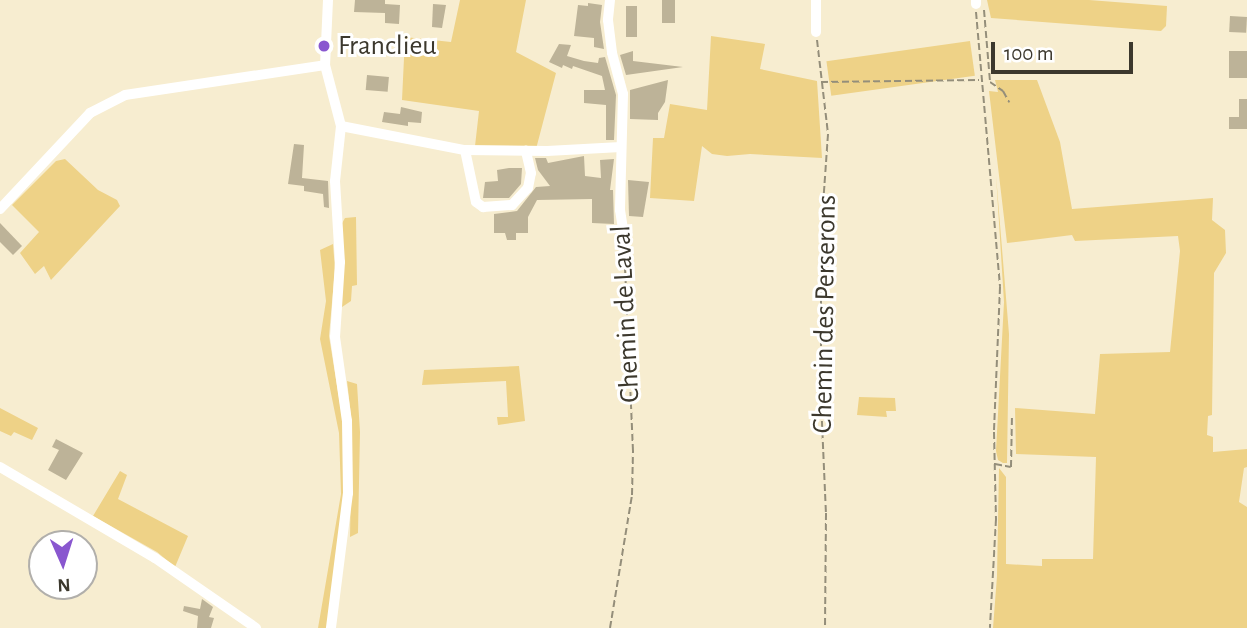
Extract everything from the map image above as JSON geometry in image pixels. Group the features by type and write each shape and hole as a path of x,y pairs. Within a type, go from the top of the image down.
{"street":[{"path":"328,0 325,65 341,126 335,181 340,261 335,337 347,421 348,513 331,628"},
{"name":"Chemin de Laval","path":"610,0 608,20 612,53 623,94 620,210 624,234"},
{"path":"816,0 816,32"},
{"path":"0,209 90,113 125,95 325,65"},
{"path":"341,126 465,150 526,151 621,147"},
{"path":"465,150 475,202 483,207 512,205 528,188 531,173 526,151"},
{"path":"0,467 155,558 256,628"}],"path":[{"path":"979,4 981,80 1000,287 994,463 996,519 990,628"},
{"path":"979,4 990,82 1003,91 1009,102"},
{"name":"Chemin des Perserons","path":"816,32 828,134 821,234 821,400 826,513 825,628"},
{"path":"821,82 981,80"},
{"name":"Chemin de Laval","path":"610,628 632,495 633,451 624,234"},
{"path":"994,463 1011,467 1012,416"}],"shaded area":[{"path":"460,0 526,0 516,52 556,73 536,149 475,146 479,111 402,100 405,37 451,42"},
{"path":"987,0 1089,0 1167,6 1166,26 1161,31 991,18"},
{"path":"711,36 765,44 760,69 817,81 822,158 750,154 727,156 712,154 702,146 694,201 650,198 653,138 664,138 670,104 707,110"},
{"path":"970,41 975,76 831,96 826,61"},
{"path":"995,80 1037,80 1060,142 1072,209 1213,198 1212,220 1225,230 1226,253 1214,273 1212,415 1208,416 1207,435 1213,437 1213,452 1247,449 1247,467 1244,468 1239,502 1247,507 1247,628 993,628 999,468 1006,477 1006,564 1042,566 1042,559 1093,559 1096,457 1016,454 1015,408 1095,414 1100,354 1170,352 1180,251 1178,236 1075,241 1072,235 1007,243 989,91 998,92"},
{"path":"65,159 98,190 117,200 120,206 51,280 44,266 35,274 20,253 39,232 12,205 56,161"},
{"path":"996,175 1009,334 1007,463 998,460 996,451 1004,302"},
{"path":"356,217 357,285 352,286 351,301 342,307 341,225 345,218"},
{"path":"333,244 335,269 329,336 343,423 346,495 327,628 318,628 341,494 339,433 320,339 326,301 320,250"},
{"path":"519,366 525,421 498,425 497,417 508,417 506,381 422,385 424,370"},
{"path":"347,381 357,384 360,432 358,533 350,537 352,424"},
{"path":"859,397 895,398 896,411 886,411 887,417 857,415"},
{"path":"0,408 38,428 32,440 14,432 11,436 0,431"},
{"path":"120,471 127,475 118,499 188,536 175,567 157,552 93,516"}],"building":[{"path":"355,0 385,0 385,4 400,5 399,24 385,23 385,13 354,12"},
{"path":"662,0 675,0 675,23 662,23"},
{"path":"588,3 602,5 600,22 604,49 594,47 594,38 574,36 578,5 588,6"},
{"path":"433,4 446,5 442,28 432,27"},
{"path":"626,6 637,6 637,37 626,37"},
{"path":"1230,16 1247,17 1246,33 1229,32"},
{"path":"559,44 571,45 567,56 584,61 598,63 599,58 605,57 616,95 614,140 606,140 606,105 584,103 584,90 605,90 602,76 573,66 572,69 563,65 562,68 549,62"},
{"path":"633,51 633,61 683,67 626,75 620,55"},
{"path":"1229,51 1247,51 1247,78 1229,78"},
{"path":"367,75 389,77 388,92 366,90"},
{"path":"668,80 665,102 658,113 658,120 630,119 630,90"},
{"path":"1239,99 1247,99 1247,129 1229,129 1229,117 1239,117"},
{"path":"401,107 422,112 421,123 408,122 408,126 382,122 384,112 400,114"},
{"path":"294,144 304,145 302,178 328,181 329,208 324,207 323,194 304,191 304,186 288,184"},
{"path":"584,156 585,176 601,178 600,160 614,159 610,190 613,190 614,224 592,223 592,199 537,200 528,217 528,233 516,233 516,240 507,240 505,233 494,233 494,214 517,211 536,187 550,186 538,170 535,158 546,158 548,163"},
{"path":"522,168 521,184 509,198 483,198 485,182 498,181 497,170"},
{"path":"628,180 649,182 643,217 629,216"},
{"path":"0,223 22,246 13,255 0,242"},
{"path":"56,439 83,453 66,480 48,470 59,450 52,447"},
{"path":"202,599 213,607 209,617 214,618 211,628 197,628 198,616 183,611 184,606 200,609"}],"place":[{"name":"Franclieu","path":"324,46"}]}
